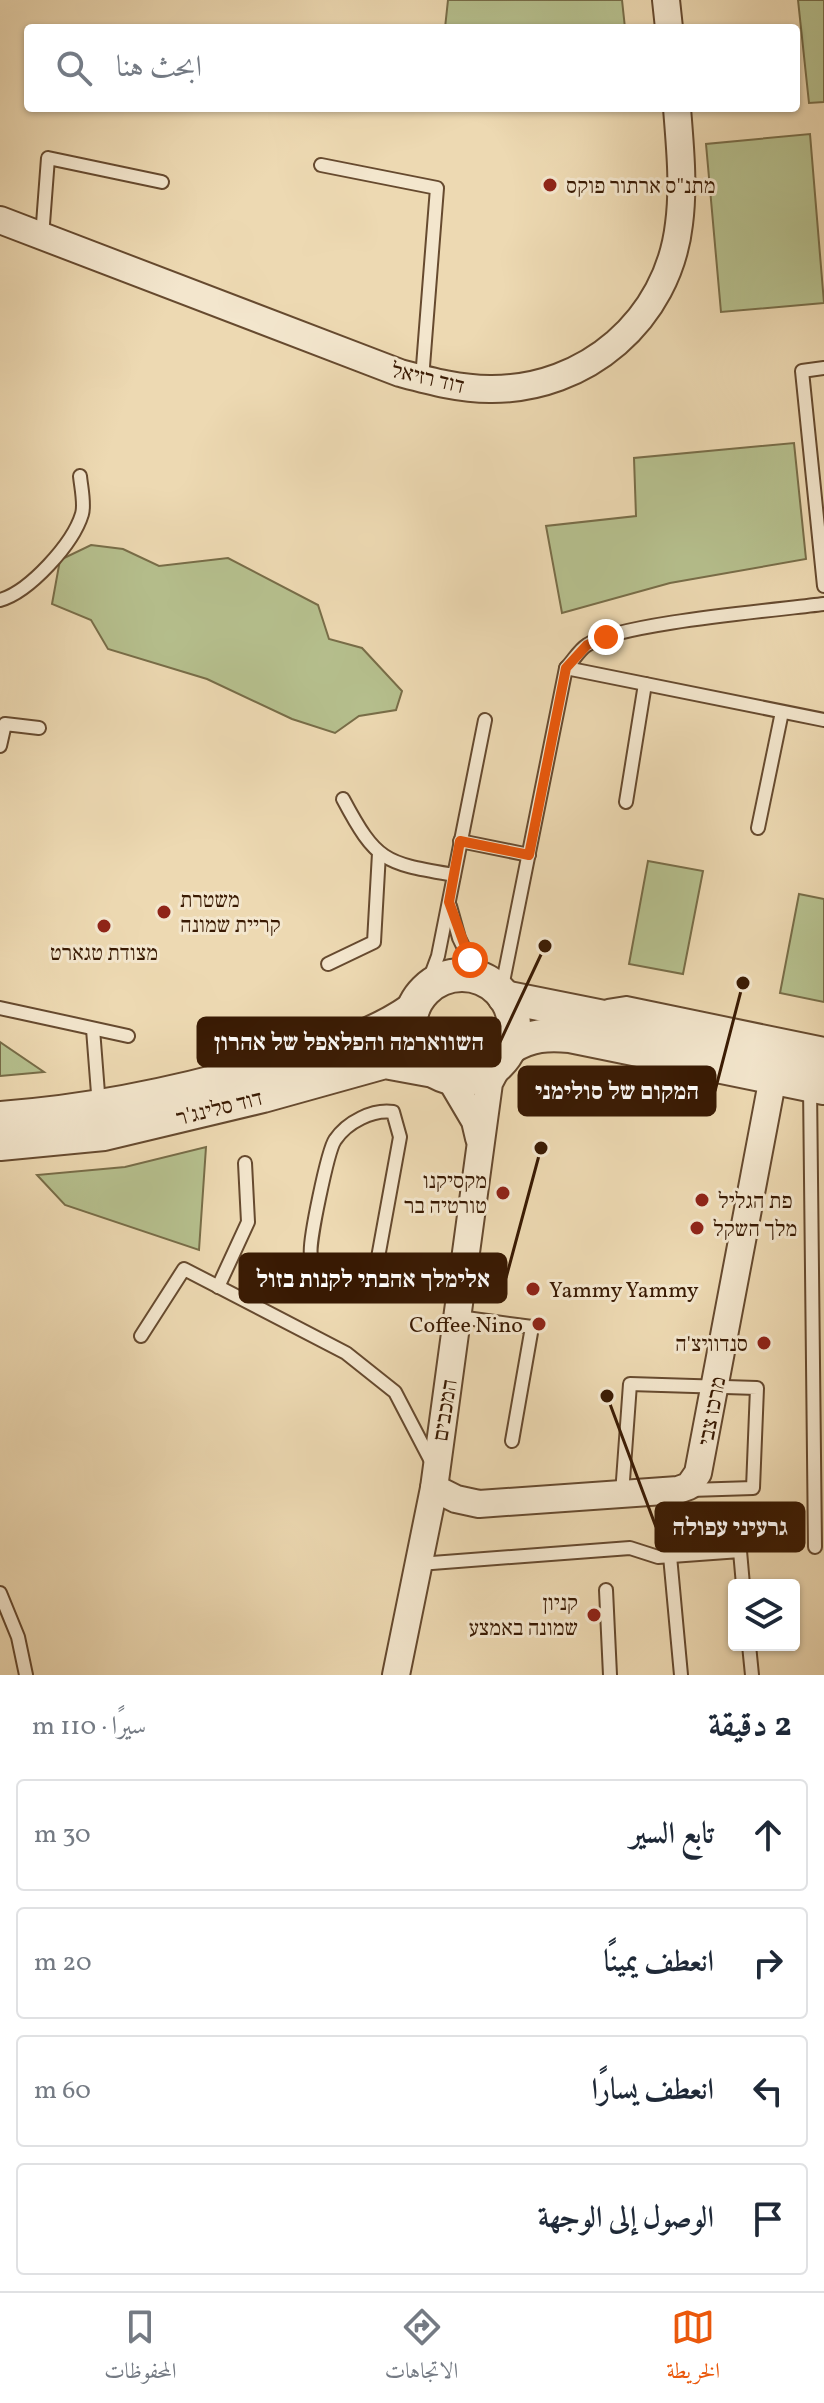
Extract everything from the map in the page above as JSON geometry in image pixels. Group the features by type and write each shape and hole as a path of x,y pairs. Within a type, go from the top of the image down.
{"street":[{"path":"666,0 669,24"},
{"name":"דוד רזיאל","path":"0,220 345,355 422,379 491,389 544,384 581,370 619,342 648,310 671,264 679,225 681,170 677,112"},
{"path":"457,975 495,989 819,1078 773,1077 570,1036 545,1034 525,1038 483,1075 465,1079 441,1074 423,1061 412,1041 419,1000 433,984 457,975"},
{"path":"495,989 514,1026 505,1055"},
{"name":"דוד סלינג'ר","path":"0,1118 100,1109 256,1071 352,1042 419,1000"},
{"name":"המכבים","path":"396,1675 434,1478 489,1083 505,1055"},
{"name":"דוד סלינג'ר","path":"0,1144 118,1131 385,1062 441,1074"},
{"name":"המכבים","path":"441,1074 475,1121 481,1144"},
{"name":"מרכז צבי","path":"678,1490 689,1486 698,1473 773,1077"},
{"path":"434,1478 456,1499 479,1504 678,1490"}],"lane":[{"path":"42,237 48,158 162,182"},
{"path":"321,165 437,188 422,379"},
{"path":"824,368 802,371 824,586"},
{"path":"0,600 15,596 59,554 82,513 80,476"},
{"path":"495,989 529,855 566,668 587,645 606,637 662,626 824,604"},
{"path":"566,668 824,720"},
{"path":"626,802 645,684"},
{"path":"758,828 782,712"},
{"path":"419,1000 438,956 485,720"},
{"path":"0,746 2,722 39,728"},
{"path":"343,799 358,827 379,853 394,864 454,875"},
{"path":"460,841 529,855"},
{"path":"328,964 374,942 379,853"},
{"path":"449,902 459,938 495,989"},
{"path":"581,1011 627,1003 824,1044"},
{"path":"0,1008 128,1036"},
{"path":"93,1029 100,1109"},
{"path":"815,1547 819,1078"},
{"path":"373,1285 400,1137 393,1112 383,1111 367,1114 335,1139 327,1160 310,1252 318,1270 328,1280 373,1285 460,1305 532,1327 512,1441"},
{"path":"218,1287 248,1222 245,1163"},
{"path":"141,1336 184,1269 346,1353 395,1392 434,1478"},
{"path":"622,1494 630,1384 716,1384 757,1388 753,1488 678,1490"},
{"path":"418,1564 630,1548 658,1557 740,1551 742,1579"},
{"path":"670,1556 681,1675"},
{"path":"606,1590 610,1675"},
{"path":"0,1593 18,1637 26,1675"},
{"path":"750,1651 752,1675"}],"green space":[{"path":"448,0 622,0 625,24 445,24"},
{"path":"798,0 824,0 824,102 809,103"},
{"path":"810,134 824,303 721,312 706,144"},
{"path":"794,443 806,559 670,583 562,613 546,526 636,516 634,458"},
{"path":"91,545 123,549 159,566 228,558 318,605 329,639 362,648 402,691 396,710 359,716 335,733 292,719 207,679 108,649 91,620 52,604 60,560"},
{"path":"648,861 703,871 683,974 629,964"},
{"path":"799,894 824,899 824,1002 780,993"},
{"path":"0,1042 44,1072 0,1076"},
{"path":"206,1147 199,1250 65,1205 37,1175 125,1167"}],"place":[{"name":"מתנ\"ס ארתור פוקס","path":"550,185"},
{"name":"משטרת קריית שמונה","path":"164,912"},
{"name":"מצודת טגארט","path":"104,926"},
{"name":"השווארמה והפלאפל של אהרון","path":"545,946"},
{"name":"המקום של סולימני","path":"743,983"},
{"name":"אלימלך אהבתי לקנות בזול","path":"541,1148"},
{"name":"מקסיקנו טורטיה בר","path":"503,1193"},
{"name":"פת הגליל","path":"702,1200"},
{"name":"מלך השקל","path":"697,1228"},
{"name":"Yammy Yammy","path":"533,1289"},
{"name":"Coffee Nino","path":"539,1324"},
{"name":"סנדוויצ'ה","path":"764,1343"},
{"name":"גרעיני עפולה","path":"607,1396"},
{"name":"קניון שמונה באמצע","path":"594,1615"}],"route":[{"path":"470,960 459,938 449,902 460,841 529,855 566,668 587,645 606,637"}]}
